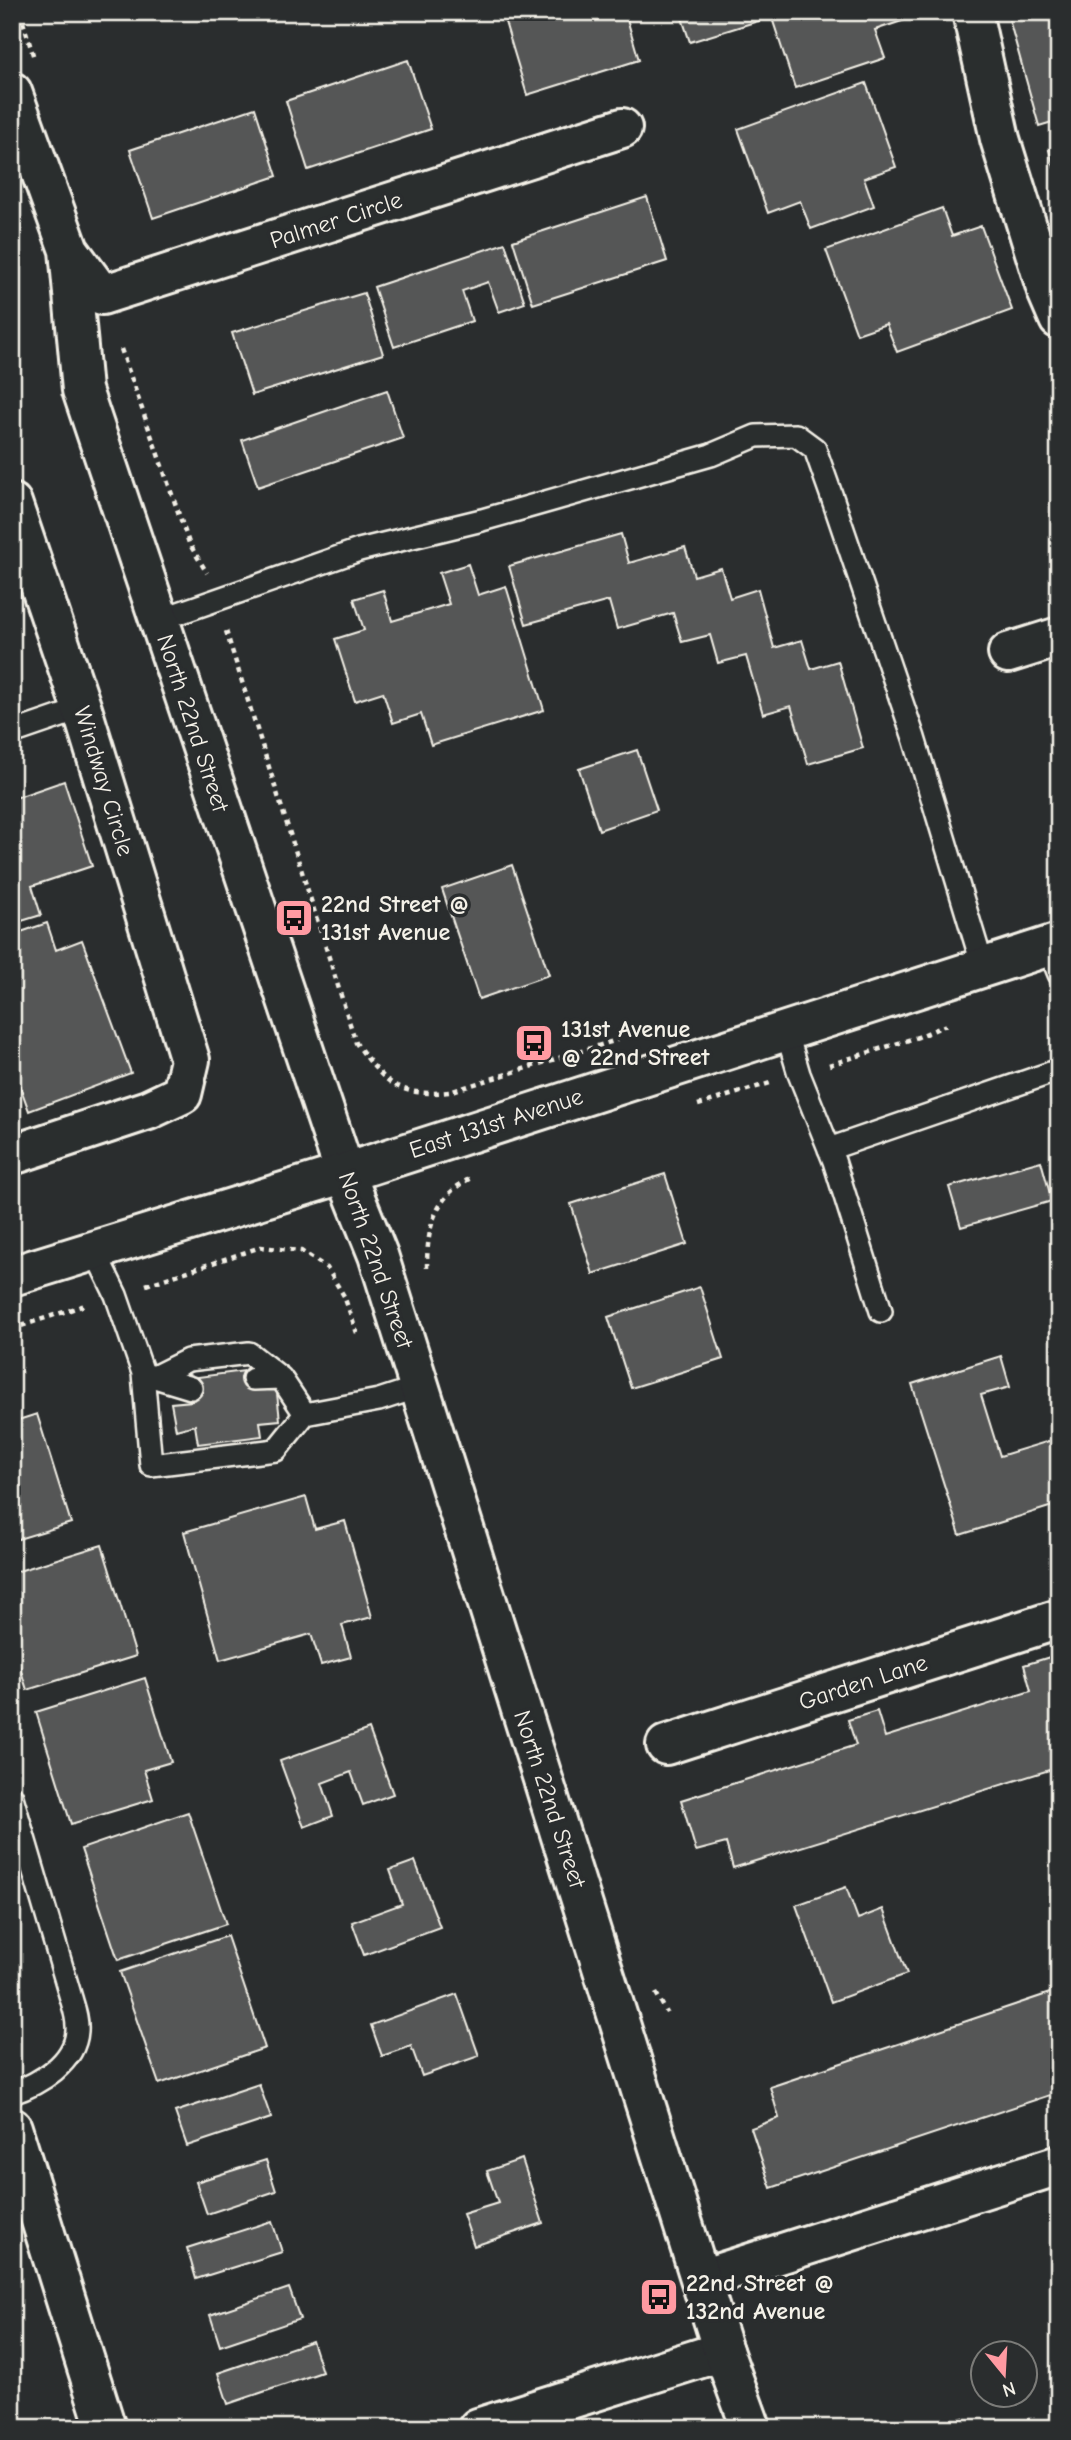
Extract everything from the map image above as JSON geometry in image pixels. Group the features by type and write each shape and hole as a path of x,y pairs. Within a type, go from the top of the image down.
{"street":[{"path":"972,12 1000,139 1046,291 1059,319"},
{"name":"North 22nd Street","path":"12,92 69,250 82,390 345,1173 378,1255 723,2351 751,2428"},
{"name":"Palmer Circle","path":"102,295 622,128"},
{"path":"69,250 102,295"},
{"name":"Windway Circle","path":"12,503 82,709 190,1060 182,1094 148,1110 12,1154"},
{"path":"1008,653 1059,637"},
{"name":"East 131st Avenue","path":"12,1276 345,1173 983,967 1055,955"},
{"name":"Garden Lane","path":"666,1745 1059,1619"},
{"path":"15,2149 106,2428"},
{"path":"701,2280 1059,2165"},
{"path":"478,2428 723,2351"}],"lane":[{"path":"159,620 359,550 481,520 711,455 756,436 796,435 815,449 832,497 914,738 983,967"},
{"path":"12,733 82,709"},
{"path":"786,1030 799,1074 829,1149 881,1311"},
{"path":"829,1149 1059,1070"},
{"path":"94,1250 116,1295 148,1375 151,1465 276,1450 305,1414 379,1399 419,1387"},
{"path":"148,1375 188,1360 250,1353 281,1378 305,1414"},
{"path":"148,1375 191,1388"},
{"path":"253,1379 281,1378"},
{"path":"12,1797 71,1998 77,2031 74,2047 47,2077 12,2093"}],"path":[{"path":"102,295 190,543 209,576 356,1043 379,1074 399,1088 425,1094 449,1092 623,1038"},
{"path":"695,1106 918,1037 958,1020"},
{"path":"431,1281 427,1268 427,1239 436,1210 454,1186 477,1175"},
{"path":"12,1329 261,1247 301,1251 327,1268 344,1296 358,1335"},
{"path":"650,1983 667,2013"}],"building":[{"path":"502,12 625,12 639,60 527,95"},
{"path":"699,12 770,12 771,17 690,42 682,18"},
{"path":"770,12 929,12 875,30 885,58 795,88"},
{"path":"1007,12 1059,12 1059,120 1039,126"},
{"path":"408,60 431,129 308,170 286,101"},
{"path":"866,83 896,167 864,178 874,206 811,229 800,201 768,213 738,129"},
{"path":"255,108 277,176 153,218 130,150"},
{"path":"1059,147 1059,183 1049,150"},
{"path":"647,197 667,261 533,304 513,241"},
{"path":"942,208 952,236 981,226 1012,310 897,352 886,324 857,334 826,250"},
{"path":"505,243 525,303 499,312 488,282 462,291 472,321 394,347 374,287"},
{"path":"364,293 383,354 252,395 232,333"},
{"path":"387,390 403,438 258,487 242,440"},
{"path":"621,534 629,563 685,547 694,576 721,568 730,598 758,589 774,648 802,640 811,669 838,661 863,748 808,764 791,706 763,714 746,656 718,663 710,635 682,642 673,613 617,629 609,601 526,624 509,566"},
{"path":"468,564 478,595 506,586 544,710 431,745 421,714 393,723 383,692 355,701 335,639 364,630 354,599 383,590 392,621 449,604 439,573"},
{"path":"637,750 657,810 599,830 579,769"},
{"path":"64,781 92,866 32,886 41,915 12,924 12,799"},
{"path":"512,865 549,975 479,999 442,889"},
{"path":"47,923 56,950 82,940 131,1073 29,1111 12,1064 12,935"},
{"path":"1041,1161 1052,1201 961,1227 949,1187"},
{"path":"665,1174 687,1244 593,1274 571,1204"},
{"path":"700,1287 723,1359 631,1388 608,1317"},
{"path":"1001,1356 1010,1387 981,1395 1000,1456 1059,1438 1059,1504 960,1535 912,1384"},
{"path":"252,1370 276,1385 280,1420 260,1422 262,1436 198,1444 195,1425 176,1430 171,1403 192,1401 190,1378"},
{"path":"37,1414 71,1523 12,1541 12,1422"},
{"path":"306,1497 315,1529 345,1521 372,1617 342,1625 351,1657 321,1665 311,1634 220,1660 184,1532"},
{"path":"102,1545 136,1656 27,1690 12,1642 12,1573"},
{"path":"1053,1656 1059,1676 1059,1767 733,1868 726,1843 696,1851 681,1800 856,1745 848,1720 877,1711 885,1737 1031,1691 1024,1665"},
{"path":"145,1678 171,1762 144,1770 153,1799 71,1824 36,1712"},
{"path":"369,1729 393,1794 363,1805 351,1772 322,1783 333,1816 304,1827 280,1761"},
{"path":"188,1812 226,1924 118,1960 81,1849"},
{"path":"415,1861 440,1927 364,1955 352,1922 402,1904 390,1870"},
{"path":"846,1887 858,1919 883,1909 907,1974 831,2002 796,1905"},
{"path":"227,1936 265,2048 159,2084 120,1972"},
{"path":"1059,1990 1059,2092 771,2188 751,2128 779,2118 770,2087"},
{"path":"457,1994 479,2056 422,2076 411,2046 382,2056 371,2025"},
{"path":"259,2084 271,2118 187,2146 175,2112"},
{"path":"522,2159 543,2223 474,2246 463,2214 498,2203 487,2171"},
{"path":"266,2160 276,2191 207,2214 196,2182"},
{"path":"272,2221 282,2252 196,2279 187,2248"},
{"path":"289,2288 300,2319 220,2346 210,2315"},
{"path":"312,2341 322,2372 228,2404 218,2373"},
{"path":"963,2418 964,2428 938,2428"}],"place":[{"name":"22nd Street @ 131st Avenue","path":"294,918"},
{"name":"131st Avenue @ 22nd Street","path":"534,1043"},
{"name":"22nd Street @ 132nd Avenue","path":"659,2297"}]}
